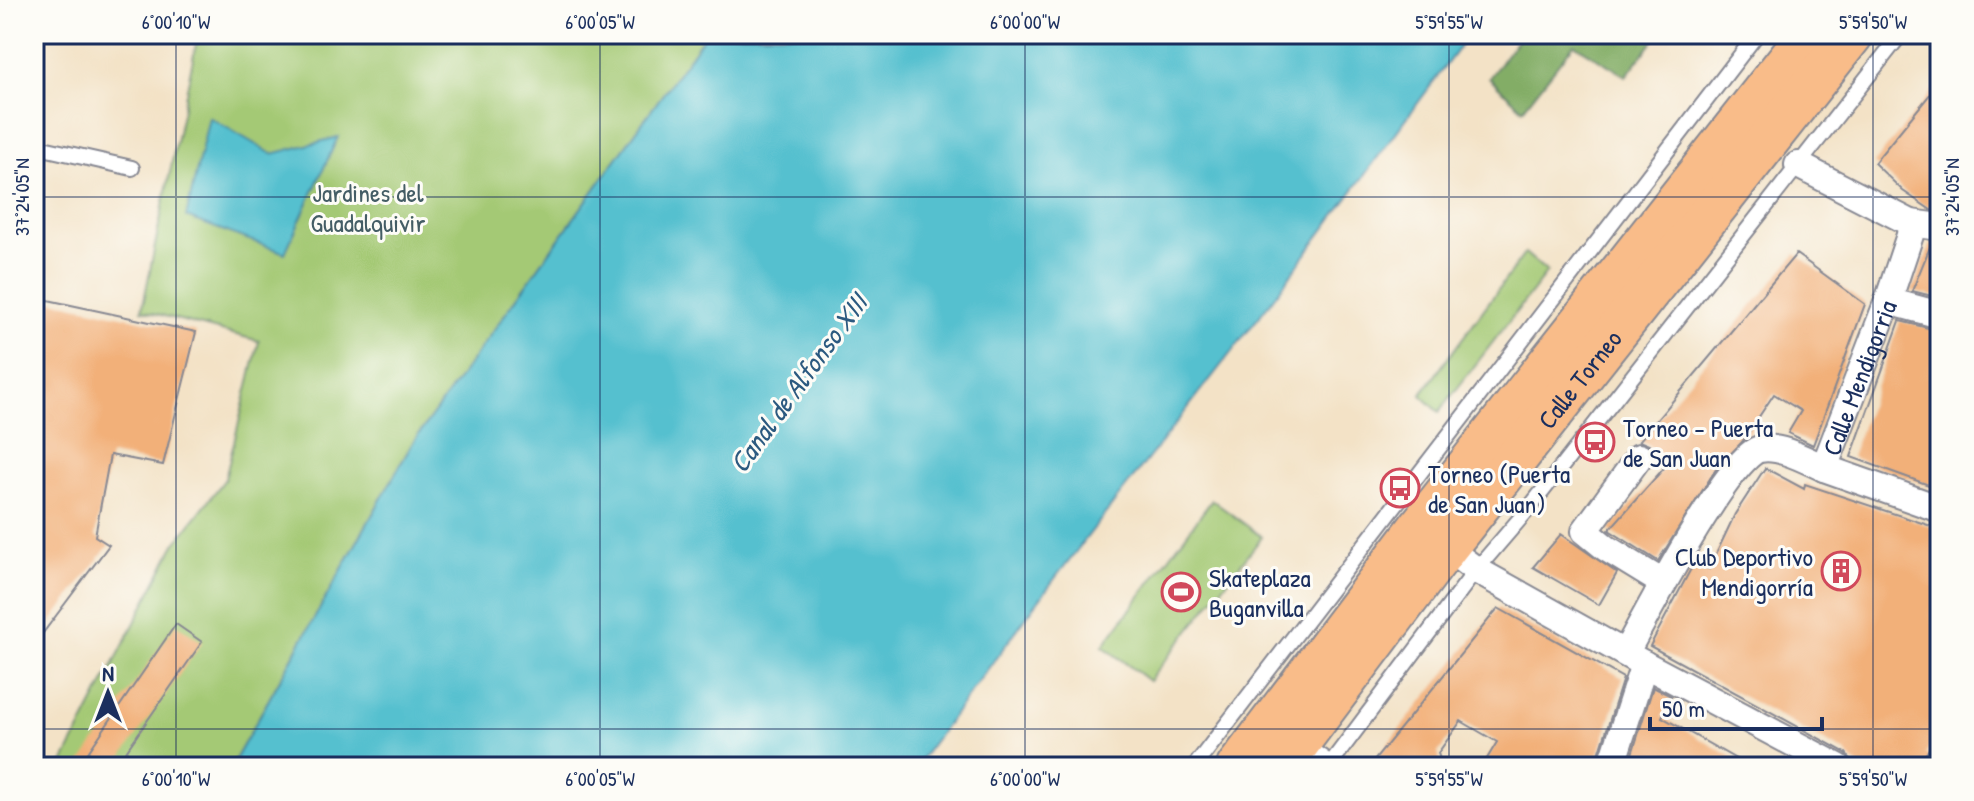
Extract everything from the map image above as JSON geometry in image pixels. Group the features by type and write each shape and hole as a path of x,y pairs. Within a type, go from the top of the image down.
{"main road":[{"name":"Calle Torneo","path":"1308,762 1434,538 1468,465 1809,34"},
{"name":"Calle Torneo","path":"1238,767 1434,538 1852,34"}],"street":[{"path":"1798,165 1911,223 1940,227"},
{"name":"Calle Mendigorria","path":"1663,583 1745,457 1761,448 1786,452 1824,468 1888,301 1910,235 1911,223"},
{"path":"1888,301 1940,315"},
{"path":"1611,767 1635,658 1663,583 1606,548 1585,531 1639,457"},
{"path":"1824,468 1940,509"},
{"path":"1434,538 1635,658 1838,767"}],"lane":[{"path":"1194,767 1434,538 1757,34"},
{"path":"1434,538 1530,507 1901,34"},
{"path":"34,146 132,168"}],"green space":[{"name":"Jardines del Guadalquivir","path":"198,34 706,34 412,444 231,767 61,767 175,544 225,479 259,341 142,310"},
{"path":"1522,34 1659,34 1626,76 1574,44 1523,109 1489,78"},
{"path":"1525,253 1547,272 1439,412 1421,395"},
{"name":"Skateplaza Buganvilla","path":"1212,500 1262,537 1149,681 1103,646"}],"water":[{"name":"Canal de Alfonso XIII","path":"706,34 1469,34 1269,304 1056,577 915,767 231,767 412,444"},
{"path":"209,117 272,154 338,137 285,253 186,217"}],"building":[{"path":"1940,82 1940,211 1931,210 1903,191 1874,163"},
{"path":"1932,242 1940,243 1940,298 1912,291"},
{"path":"1796,254 1865,304 1813,445 1788,433 1801,411 1774,394 1742,442 1716,469 1658,561 1609,530 1664,468 1655,460 1654,451 1649,445 1639,441"},
{"path":"34,297 196,332 163,465 110,455 95,536 109,545 34,645"},
{"path":"1900,321 1940,331 1940,489 1851,457"},
{"path":"1765,468 1804,489 1805,484 1940,529 1940,730 1926,754 1940,762 1940,767 1862,767 1846,753 1650,646 1694,563 1709,569 1735,514"},
{"path":"1561,534 1617,573 1599,605 1533,567"},
{"path":"1498,608 1623,678 1595,767 1482,767 1497,742 1461,721 1438,753 1442,767 1369,767"},
{"path":"176,624 202,642 115,767 78,767"},
{"path":"1653,687 1671,696 1662,717 1750,767 1628,767"}],"place":[{"name":"Torneo - Puerta de San Juan","path":"1595,442"},
{"name":"Torneo (Puerta de San Juan)","path":"1400,488"},
{"name":"Club Deportivo Mendigorría","path":"1841,571"},
{"name":"Skateplaza Buganvilla","path":"1181,592"}]}
